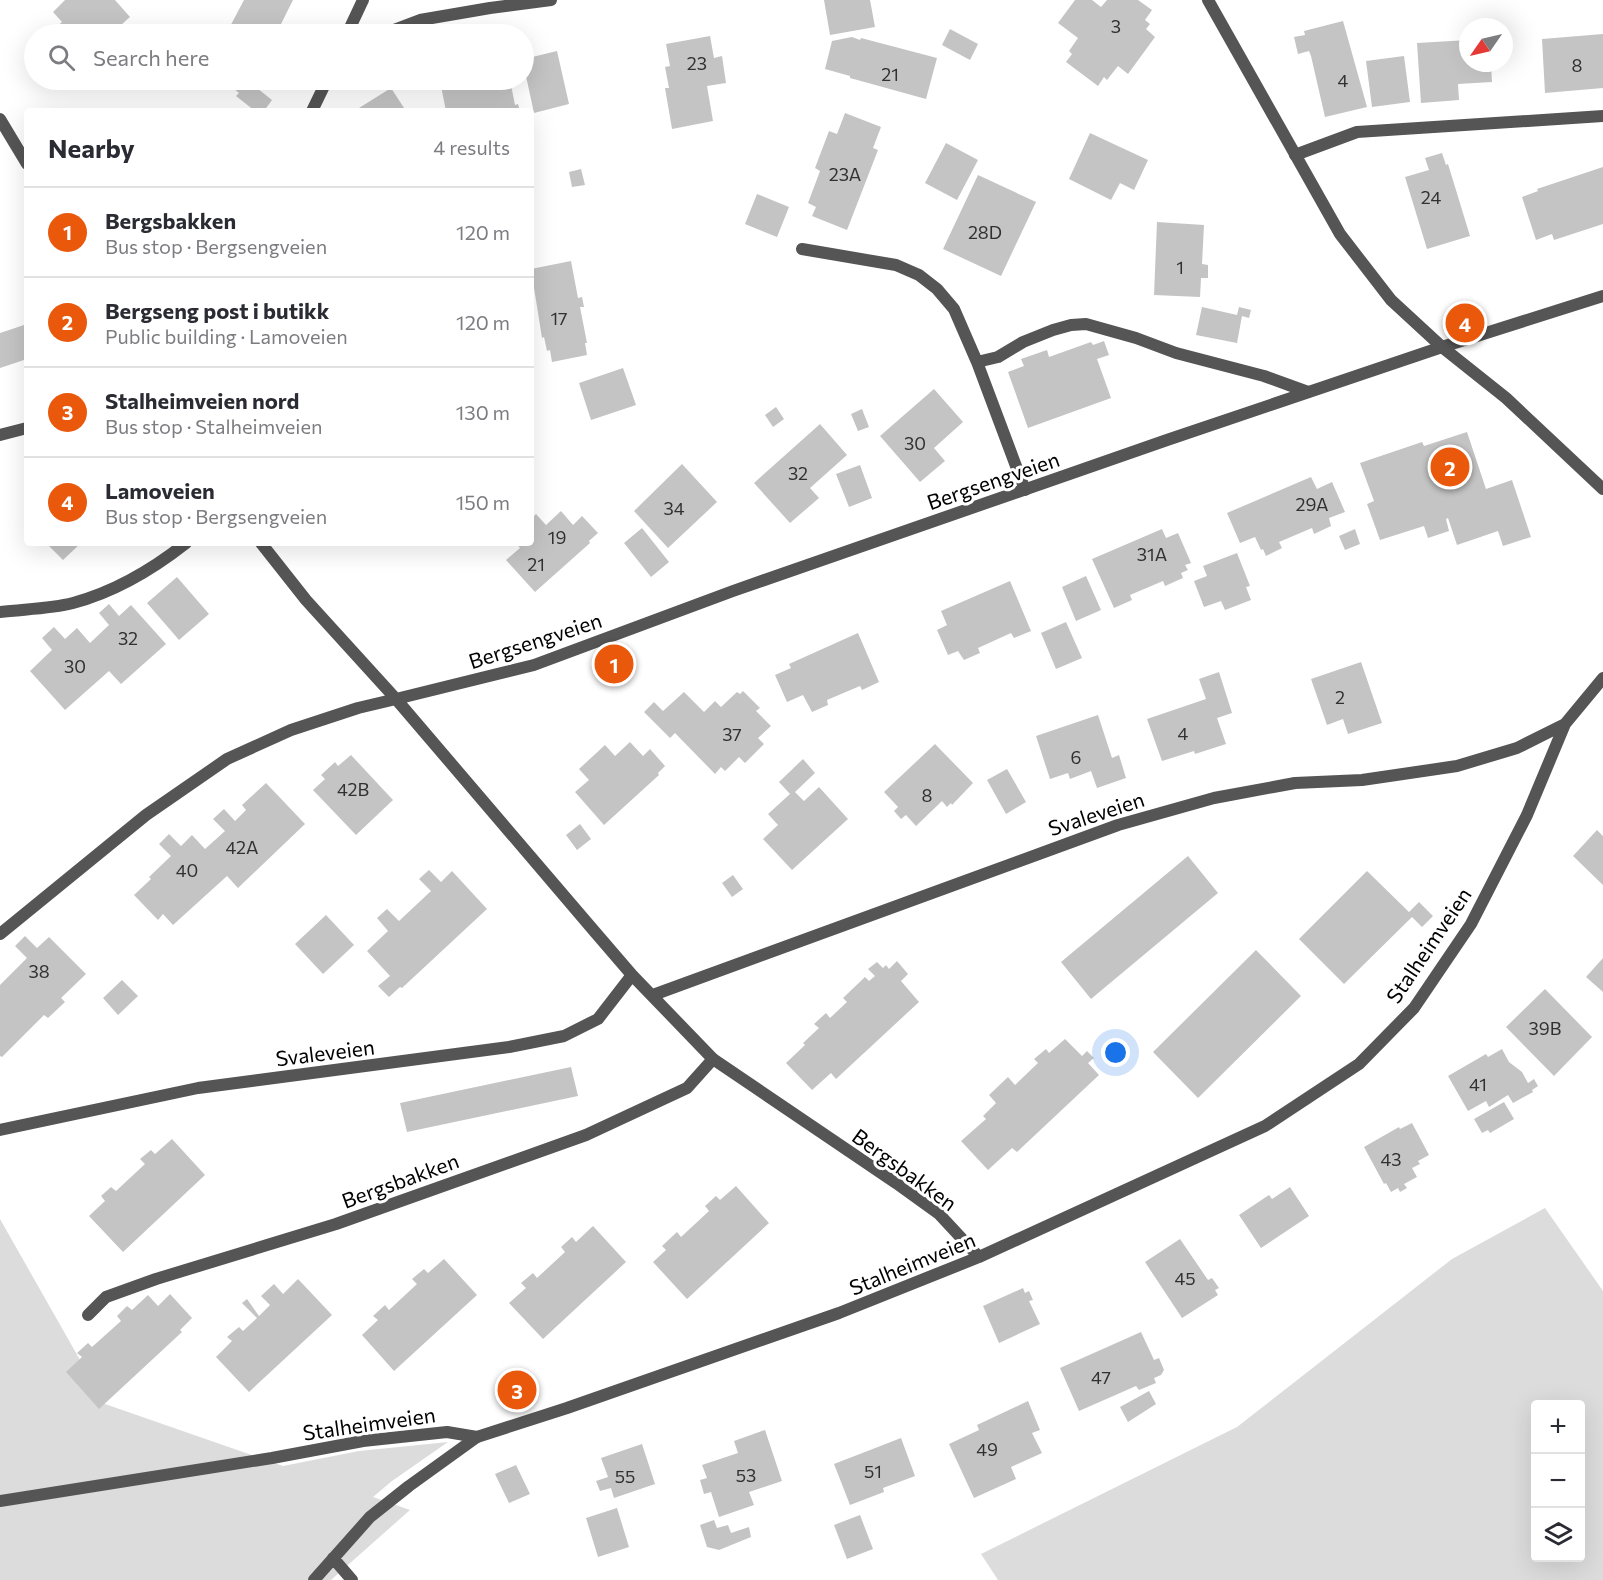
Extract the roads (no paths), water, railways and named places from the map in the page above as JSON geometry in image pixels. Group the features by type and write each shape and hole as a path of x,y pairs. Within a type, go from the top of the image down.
{"street":[{"path":"352,24 363,0"},
{"path":"409,24 420,20 490,8 551,0"},
{"path":"1208,0 1340,234 1391,300 1442,347 1506,398 1603,489"},
{"path":"313,108 322,90"},
{"path":"1295,155 1357,132 1603,116"},
{"path":"0,119 24,159"},
{"path":"802,249 896,265 919,275 937,289 954,309 977,362 1025,490"},
{"name":"Bergsengveien","path":"396,699 534,665 734,591 1308,392 1603,296"},
{"path":"977,362 998,357 1023,342 1053,330 1071,324 1086,324 1264,376 1308,392"},
{"path":"0,435 24,429"},
{"path":"0,612 72,604 120,586 182,546"},
{"name":"Bergsbakken","path":"263,546 306,600 396,699 632,975 713,1059 939,1214 979,1257"},
{"name":"Stalheimveien","path":"0,1501 272,1458 363,1441 447,1432 477,1437 839,1313 979,1257 1265,1126 1359,1064 1414,1008 1471,924 1527,815 1565,724 1603,678"},
{"path":"0,934 146,815 227,759 291,730 358,708 396,699"},
{"name":"Svaleveien","path":"653,996 1118,825 1214,798 1296,783 1362,780 1457,766 1517,748 1565,724"},
{"name":"Svaleveien","path":"0,1130 198,1088 509,1047 564,1036 598,1020 632,975"},
{"name":"Bergsbakken","path":"88,1315 106,1297 336,1224 586,1135 687,1088 713,1059"},
{"path":"314,1580 370,1517 477,1437"},
{"path":"333,1558 352,1580"}],"place":[{"name":"Lamoveien","path":"1465,323"},
{"name":"Bergseng post i butikk","path":"1450,467"},
{"name":"Bergsbakken","path":"614,664"},
{"name":"Stalheimveien nord","path":"517,1390"}]}
